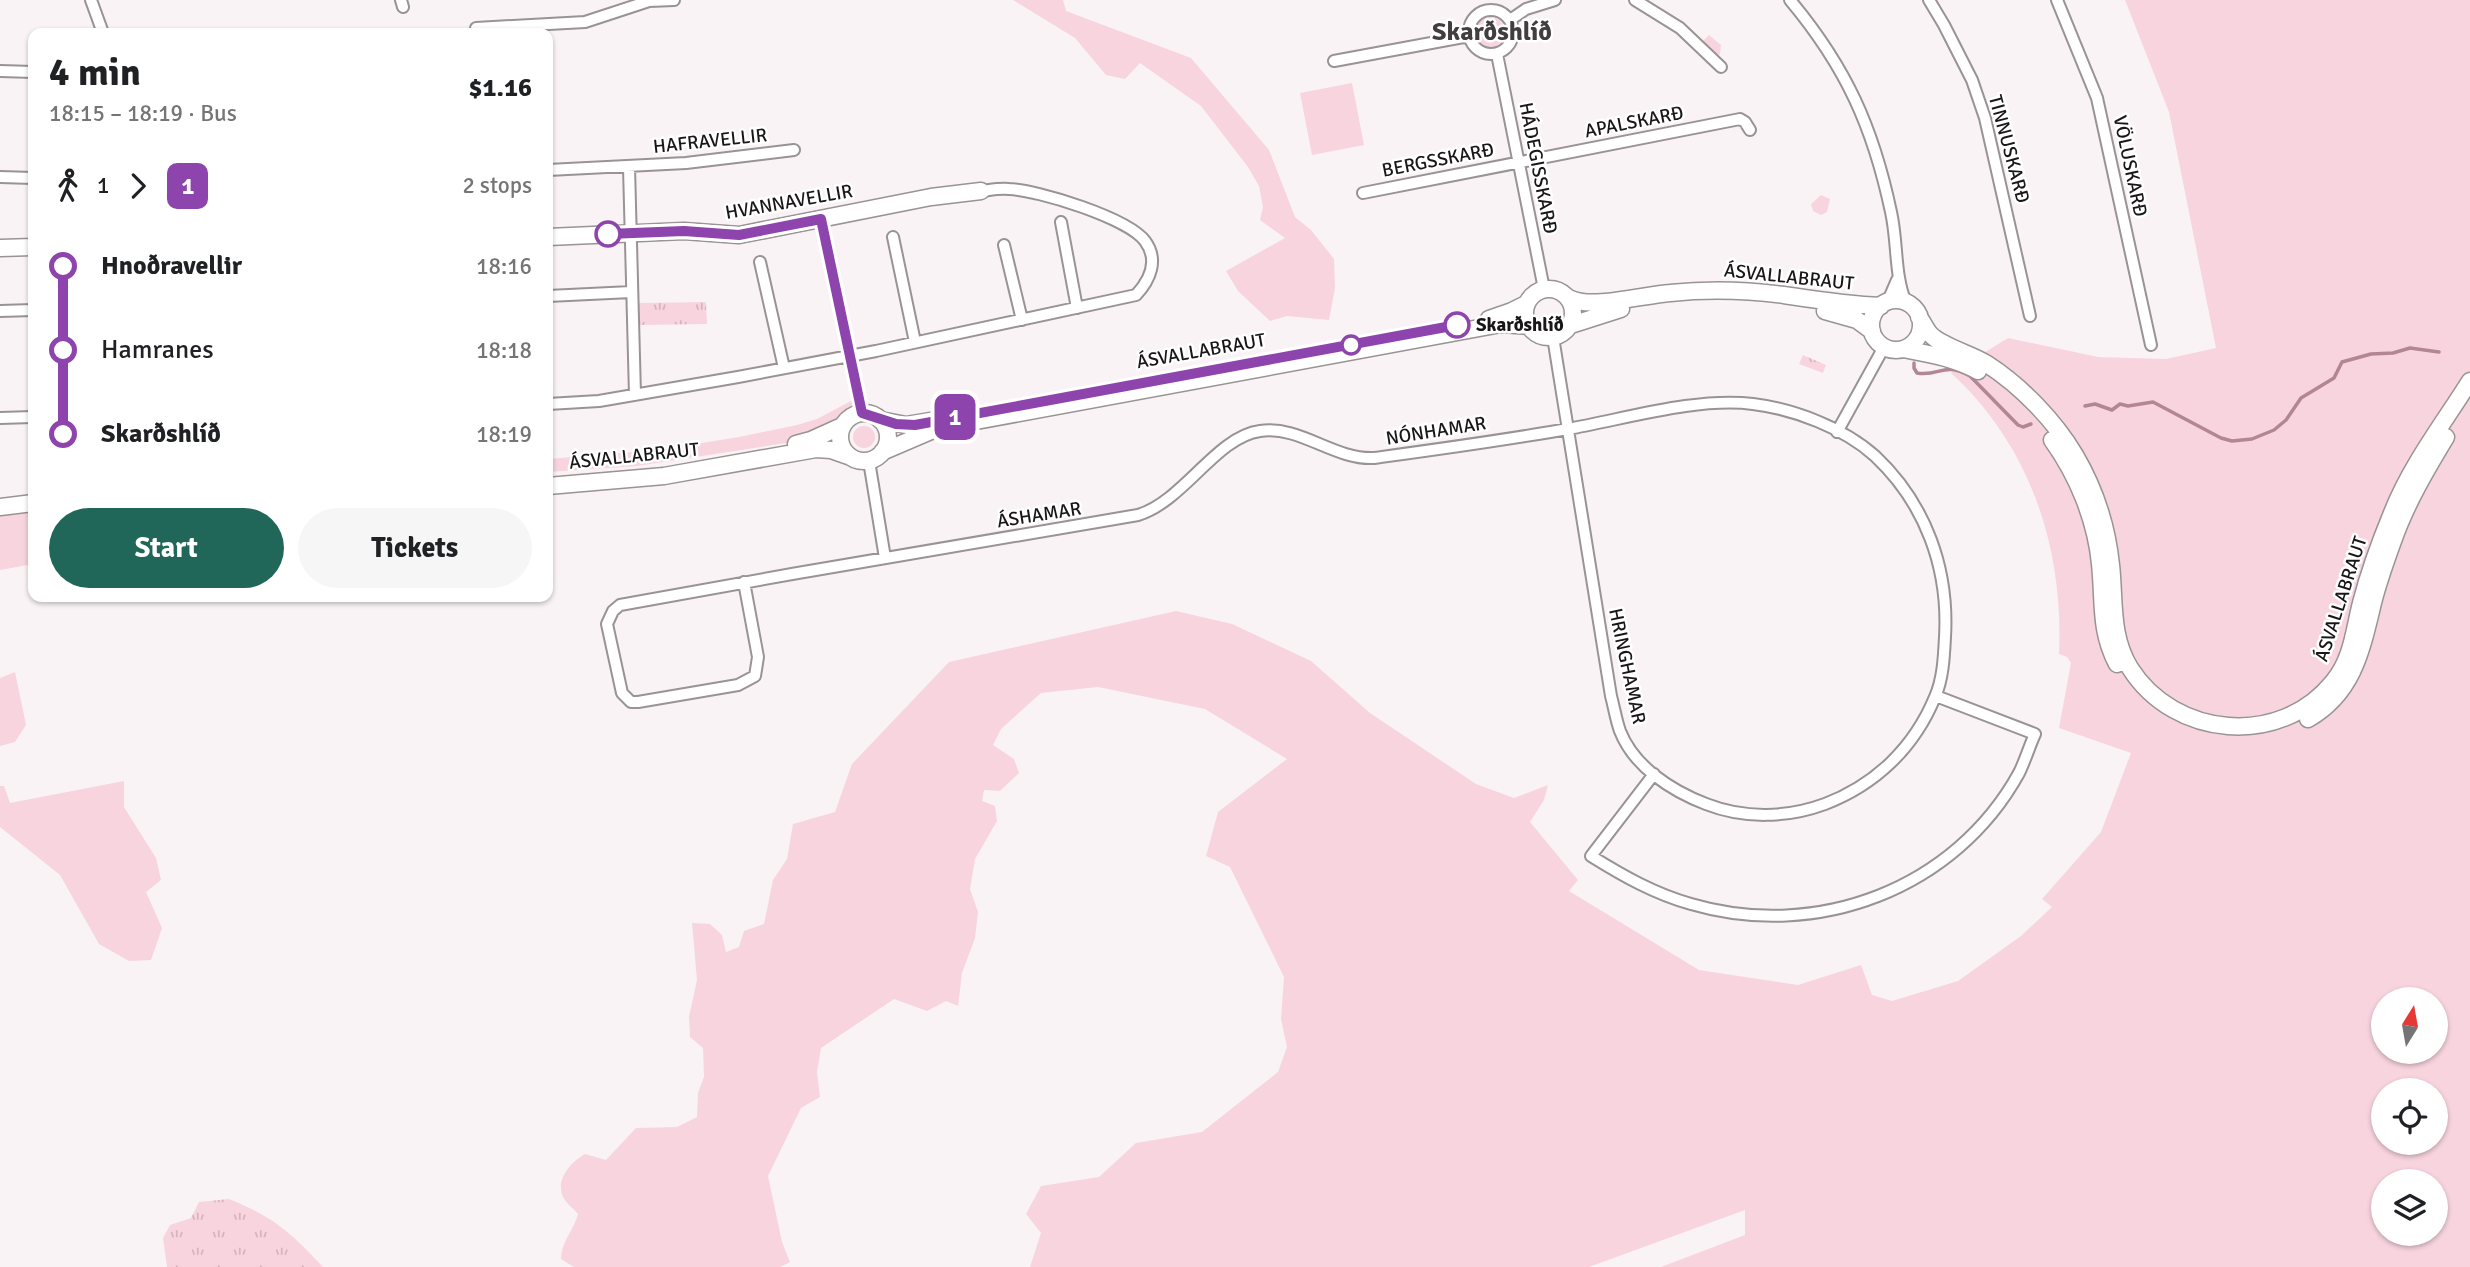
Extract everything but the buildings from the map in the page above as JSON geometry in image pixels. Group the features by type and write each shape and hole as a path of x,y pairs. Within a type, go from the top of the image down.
{"main road":[{"name":"HVANNAVELLIR","path":"553,237 684,231 739,235 931,197 988,190"},
{"path":"0,248 28,247"},
{"path":"1544,289 1558,290 1569,298 1574,312 1571,325 1566,331 1553,337 1539,335 1529,326 1525,319 1526,304 1536,292 1544,289"},
{"name":"ÁSVALLABRAUT","path":"1569,298 1585,304 1714,290 1783,295 1853,305 1884,304"},
{"name":"ÁSVALLABRAUT","path":"1571,325 1632,306 1741,300 1777,303 1837,314 1857,320 1872,331"},
{"path":"1899,301 1906,303 1919,317 1920,333 1916,341 1903,349 1884,347 1874,337 1873,317 1884,304 1899,301"},
{"name":"ÁSVALLABRAUT","path":"880,420 915,425 1469,323 1506,314 1526,304"},
{"name":"ÁSVALLABRAUT","path":"1919,317 1931,335 1988,365 2011,382 2050,421 2073,452 2086,475 2104,523 2111,565 2115,626 2129,665 2145,688 2168,707 2192,719 2219,726 2246,727 2286,718 2307,707 2334,682 2350,650 2374,559 2399,498 2429,444 2470,381"},
{"name":"ÁSVALLABRAUT","path":"876,457 938,428 1501,324 1529,326"},
{"name":"ÁSVALLABRAUT","path":"1903,349 1965,363 2012,395 2043,428 2073,474 2093,528 2101,575 2103,627 2112,655 2126,680 2172,720 2199,731 2227,737 2272,734 2299,723 2325,707 2346,685 2358,661 2384,566 2404,514 2426,470 2470,400"},
{"path":"862,413 880,420 887,433 887,443 876,457 858,460 848,456 840,440 842,426 850,417 862,413"},
{"name":"ÁSVALLABRAUT","path":"553,476 649,468 726,457 811,440 842,426"},
{"name":"ÁSVALLABRAUT","path":"553,486 675,475 816,449 831,450 848,456"},
{"path":"0,495 28,494"},
{"path":"0,507 28,504"}],"street":[{"path":"91,0 101,28"},
{"path":"476,28 585,22 622,4 674,0"},
{"path":"1510,20 1526,9 1555,0"},
{"path":"1635,0 1655,4 1721,67"},
{"path":"1790,0 1837,63 1871,135 1884,176 1892,216 1898,280 1906,303"},
{"name":"TINNUSKARÐ","path":"1929,0 1972,80 1982,109 2030,316"},
{"name":"VÖLUSKARÐ","path":"2057,0 2097,98 2151,345"},
{"path":"1488,5 1510,20 1512,40 1506,49 1489,55 1476,49 1469,36 1473,19 1488,5"},
{"path":"1334,61 1469,36"},
{"name":"HÁDEGISSKARÐ","path":"1497,54 1544,289"},
{"path":"0,71 28,72"},
{"name":"APALSKARÐ","path":"1520,162 1740,119 1750,130"},
{"name":"HAFRAVELLIR","path":"553,170 697,162 794,150"},
{"name":"BERGSSKARÐ","path":"1363,193 1520,162"},
{"name":"HAFRAVELLIR","path":"629,167 635,395"},
{"path":"0,177 28,178"},
{"path":"553,404 599,401 850,356 1136,295 1148,280 1152,267 1151,253 1144,240 1126,226 1062,200 1020,190 988,190"},
{"path":"821,219 862,413"},
{"path":"1061,222 1077,308"},
{"path":"893,237 915,342"},
{"path":"1004,245 1023,320"},
{"path":"760,262 784,368"},
{"path":"1884,304 1898,280"},
{"path":"553,296 631,292"},
{"path":"0,311 28,310"},
{"name":"HRINGHAMAR","path":"1553,337 1567,429 1611,696 1621,733 1630,749 1654,775 1683,795 1722,810 1763,816 1808,810 1846,796 1886,770 1913,737 1936,696 1944,662 1946,625 1943,583 1935,547 1925,523 1893,475 1859,444 1837,432 1785,411 1755,404 1721,402 1567,429"},
{"path":"1837,432 1884,347"},
{"path":"0,418 28,418"},
{"name":"NÓNHAMAR","path":"1312,442 1353,457 1374,458 1567,429"},
{"name":"ÁSHAMAR","path":"744,582 758,657 755,676 738,685 673,698 631,702 625,698 607,624 613,611 620,606 744,582 1138,515 1160,507 1243,435 1272,430 1312,442"},
{"path":"876,457 885,558"},
{"path":"1654,775 1591,856 1626,878 1658,892 1692,905 1728,912 1772,916 1816,913 1856,906 1923,876 1953,854 2006,794 2020,772 2035,734 1936,696"}],"green space":[{"path":"1013,0 1063,0 1066,11 1191,58 1269,150 1295,217 1311,230 1334,259 1335,288 1329,320 1287,316 1270,321 1238,291 1226,271 1285,238 1260,220 1263,207 1259,186 1248,167 1201,106 1140,63 1125,79 1106,75 1075,38"},
{"path":"2125,0 2470,0 2470,1267 1661,1267 1745,1235 1745,1210 1589,1267 1030,1267 1041,1233 1026,1214 1041,1186 1099,1177 1136,1143 1202,1132 1278,1072 1287,1047 1281,1019 1284,977 1230,867 1206,856 1218,812 1287,759 1205,709 1098,687 1041,693 1001,729 993,745 1014,759 1019,773 1000,791 984,790 982,801 995,806 997,821 975,859 970,889 978,912 975,938 962,973 958,1006 946,1001 927,1011 894,999 821,1048 817,1072 820,1097 801,1108 768,1176 782,1242 790,1262 780,1267 574,1267 561,1259 563,1246 578,1214 564,1199 561,1190 563,1178 570,1166 585,1154 606,1160 636,1128 677,1127 697,1117 698,1093 704,1077 703,1048 690,1037 689,1017 697,980 692,923 710,924 722,935 726,952 739,947 744,931 764,924 773,880 787,859 793,824 835,812 852,764 949,662 1176,611 1232,624 1311,661 1370,713 1476,784 1514,798 1548,785 1544,800 1530,822 1578,880 1569,891 1699,970 1798,985 1861,965 1872,995 1892,1001 1958,981 2021,936 2052,907 2042,899 2101,832 2131,753 2059,728 2071,663 2067,657 2059,654 2059,614 2048,537 2021,466 2002,432 1979,401 1951,373 2008,338 2098,357 2166,359 2216,348 2169,112"},
{"path":"1490,17 1501,21 1505,32 1501,43 1490,47 1479,43 1475,32 1479,21"},
{"path":"1709,35 1721,45 1720,54 1716,57 1701,43"},
{"path":"1352,83 1364,145 1312,155 1300,93"},
{"path":"1821,195 1830,199 1827,212 1821,215 1813,211 1811,204"},
{"path":"706,302 707,324 639,325 639,303"},
{"path":"1803,355 1826,365 1823,373 1799,364"},
{"path":"855,401 849,412 834,425 799,441 637,466 553,472 553,459 658,450 739,437 817,419"},
{"path":"864,426 872,429 875,437 872,445 864,448 856,445 853,437 856,429"},
{"path":"28,507 28,565 0,570 0,512"},
{"path":"15,672 26,725 15,742 0,746 0,678"},
{"path":"124,781 124,807 156,858 161,880 146,892 162,928 151,960 129,961 99,944 60,875 0,827 0,786 4,786 10,803"},
{"path":"229,1199 258,1212 281,1227 323,1267 167,1267 163,1238 170,1225 191,1218 199,1202"}],"waterway":[{"path":"2085,406 2095,404 2112,410 2120,404 2128,406 2153,402 2221,438 2232,441 2252,439 2274,430 2286,420 2301,398 2334,378 2342,362 2410,348 2439,352"},
{"path":"1914,363 1917,373 1954,370 1970,376 2018,425 2023,427 2031,424"}],"bus line":[{"name":"1","path":"608,234 684,231 739,235 821,219 862,413 896,424 915,425 1457,325"}],"place":[{"name":"Skarðshlíð","path":"1457,325"}],"district":[{"name":"Skarðshlíð","path":"1492,32"}]}
